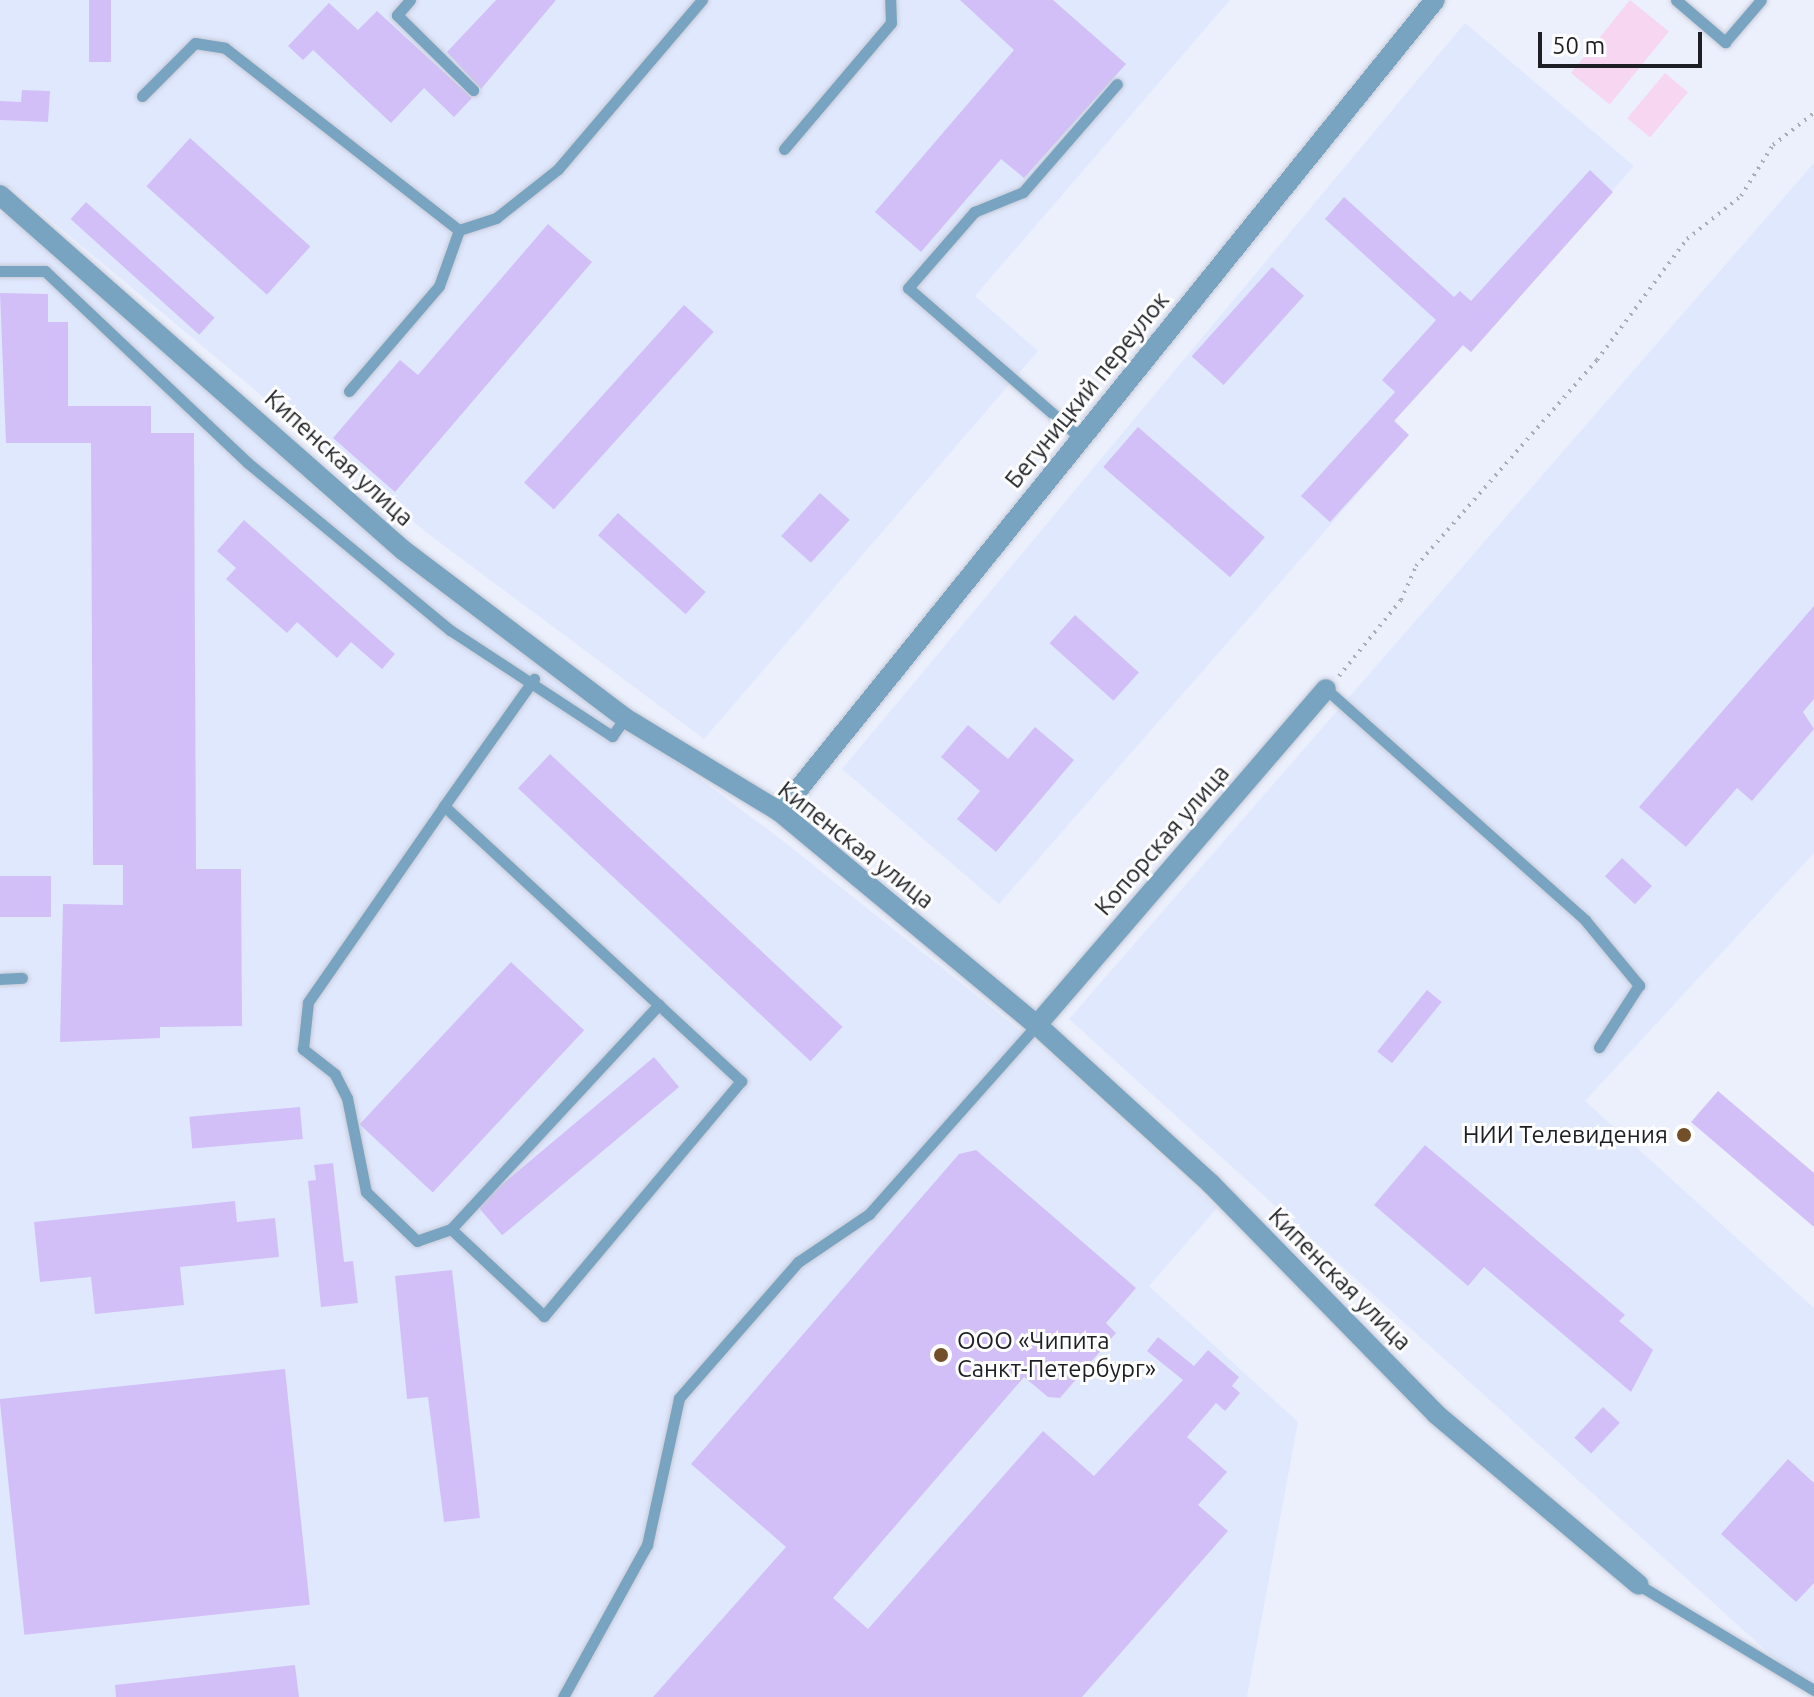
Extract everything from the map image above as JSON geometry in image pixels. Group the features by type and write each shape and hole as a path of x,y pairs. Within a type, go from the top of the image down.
{"street":[{"name":"Бегуницкий переулок","path":"780,812 1435,0"},
{"name":"Кипенская улица","path":"0,195 403,550 625,718 780,812 1037,1025 1211,1184 1436,1414 1639,1585"},
{"name":"Копорская улица","path":"1037,1025 1326,689"}],"lane":[{"path":"410,0 397,15 473,90"},
{"path":"459,230 496,218 558,169 702,0"},
{"path":"784,149 891,23 890,0"},
{"path":"1676,0 1725,42 1761,0"},
{"path":"142,96 195,43 225,48 459,230"},
{"path":"1082,439 908,288 974,212 1023,192 1117,84"},
{"path":"349,391 439,286 459,230"},
{"path":"0,271 45,271 248,463 450,630 534,679 612,736 625,718"},
{"path":"534,679 308,1002 303,1049 335,1074 347,1098 366,1192 417,1241 451,1229 659,1004"},
{"path":"1326,689 1585,920 1639,985 1599,1047"},
{"path":"444,806 741,1081 544,1316 451,1229"},
{"path":"0,979 22,978"},
{"path":"563,1697 647,1545 679,1398 798,1262 869,1214 1037,1025"},
{"path":"1639,1585 1814,1690"}],"path":[{"path":"1326,689 1401,600 1416,566 1597,360 1687,239 1741,196 1773,145 1814,113"}],"shaded area":[{"path":"0,0 1230,0 975,296 1038,351 704,739 427,533 12,188 0,188"},
{"path":"1630,0 1669,31 1610,105 1571,73"},
{"path":"1465,23 1634,166 1471,352 1463,346 1395,420 1409,435 999,904 842,769"},
{"path":"1665,73 1688,92 1650,137 1627,118"},
{"path":"1814,163 1814,853 1585,1101 1814,1308 1814,1694 1069,1019"},
{"path":"0,213 17,214 337,508 783,841 1056,1059 1217,1208 1149,1286 1298,1422 1247,1697 0,1697"}],"building":[{"path":"89,0 111,0 111,62 89,62"},
{"path":"496,0 556,0 481,89 447,52"},
{"path":"960,0 1053,0 1126,64 1024,178 1001,159 921,252 875,212 1014,50"},
{"path":"329,3 358,30 377,11 472,98 454,117 424,88 391,123 313,50 303,60 288,46"},
{"path":"22,90 50,91 48,122 0,120 0,101 21,102"},
{"path":"190,138 310,246 267,295 147,186"},
{"path":"1590,170 1613,192 1471,352 1463,345 1394,421 1409,435 1330,522 1301,496 1395,392 1382,380 1436,320 1325,219 1344,197 1454,297 1460,291 1471,301"},
{"path":"86,202 215,318 199,335 71,219"},
{"path":"548,224 592,262 395,492 333,438 400,360 418,375"},
{"path":"1272,267 1304,296 1224,385 1192,356"},
{"path":"0,293 48,294 48,322 68,322 68,406 151,406 151,433 194,433 196,869 241,869 242,1026 160,1027 160,1038 60,1042 63,904 123,905 123,865 93,865 91,443 6,443"},
{"path":"684,305 714,332 554,509 524,483"},
{"path":"1138,427 1265,537 1230,577 1103,467"},
{"path":"820,493 850,520 811,563 781,536"},
{"path":"618,513 706,592 686,614 598,535"},
{"path":"244,520 395,654 382,669 351,642 337,658 297,622 287,633 226,579 236,568 217,551"},
{"path":"1814,606 1814,699 1803,712 1814,729 1752,801 1737,788 1686,847 1639,807"},
{"path":"1075,615 1139,673 1113,701 1050,643"},
{"path":"968,725 1008,759 1035,727 1074,760 996,852 957,819 980,791 941,757"},
{"path":"550,754 843,1027 810,1061 518,788"},
{"path":"1622,858 1652,886 1635,904 1605,876"},
{"path":"0,876 51,876 51,917 0,917"},
{"path":"511,962 584,1030 433,1193 360,1124"},
{"path":"1427,990 1442,1002 1392,1063 1377,1051"},
{"path":"654,1057 679,1087 502,1235 477,1205"},
{"path":"1718,1091 1814,1173 1814,1227 1691,1122"},
{"path":"300,1107 303,1139 192,1149 189,1117"},
{"path":"1425,1145 1625,1315 1619,1321 1653,1350 1631,1392 1484,1267 1468,1286 1374,1205"},
{"path":"976,1150 1136,1288 1106,1323 1116,1333 1060,1398 1048,1397 1024,1377 833,1598 868,1629 1043,1431 1094,1476 1183,1380 1147,1351 1158,1337 1194,1366 1208,1350 1239,1377 1232,1386 1240,1393 1225,1411 1216,1403 1187,1437 1227,1472 1198,1505 1228,1531 1082,1697 653,1697 786,1547 691,1464 959,1154"},
{"path":"333,1163 344,1262 353,1261 358,1303 321,1307 308,1181 316,1180 314,1165"},
{"path":"235,1201 237,1222 275,1218 279,1257 180,1267 184,1305 95,1314 91,1277 40,1282 34,1222"},
{"path":"452,1270 480,1518 444,1522 428,1397 407,1399 395,1276"},
{"path":"285,1369 310,1605 24,1635 0,1399"},
{"path":"1603,1407 1620,1423 1591,1453 1574,1438"},
{"path":"1788,1459 1814,1483 1814,1583 1796,1602 1721,1534"},
{"path":"295,1665 299,1697 116,1697 115,1685"}],"place":[{"name":"НИИ Телевидения","path":"1684,1135"},
{"name":"ООО «Чипита Санкт-Петербург»","path":"941,1355"}]}
